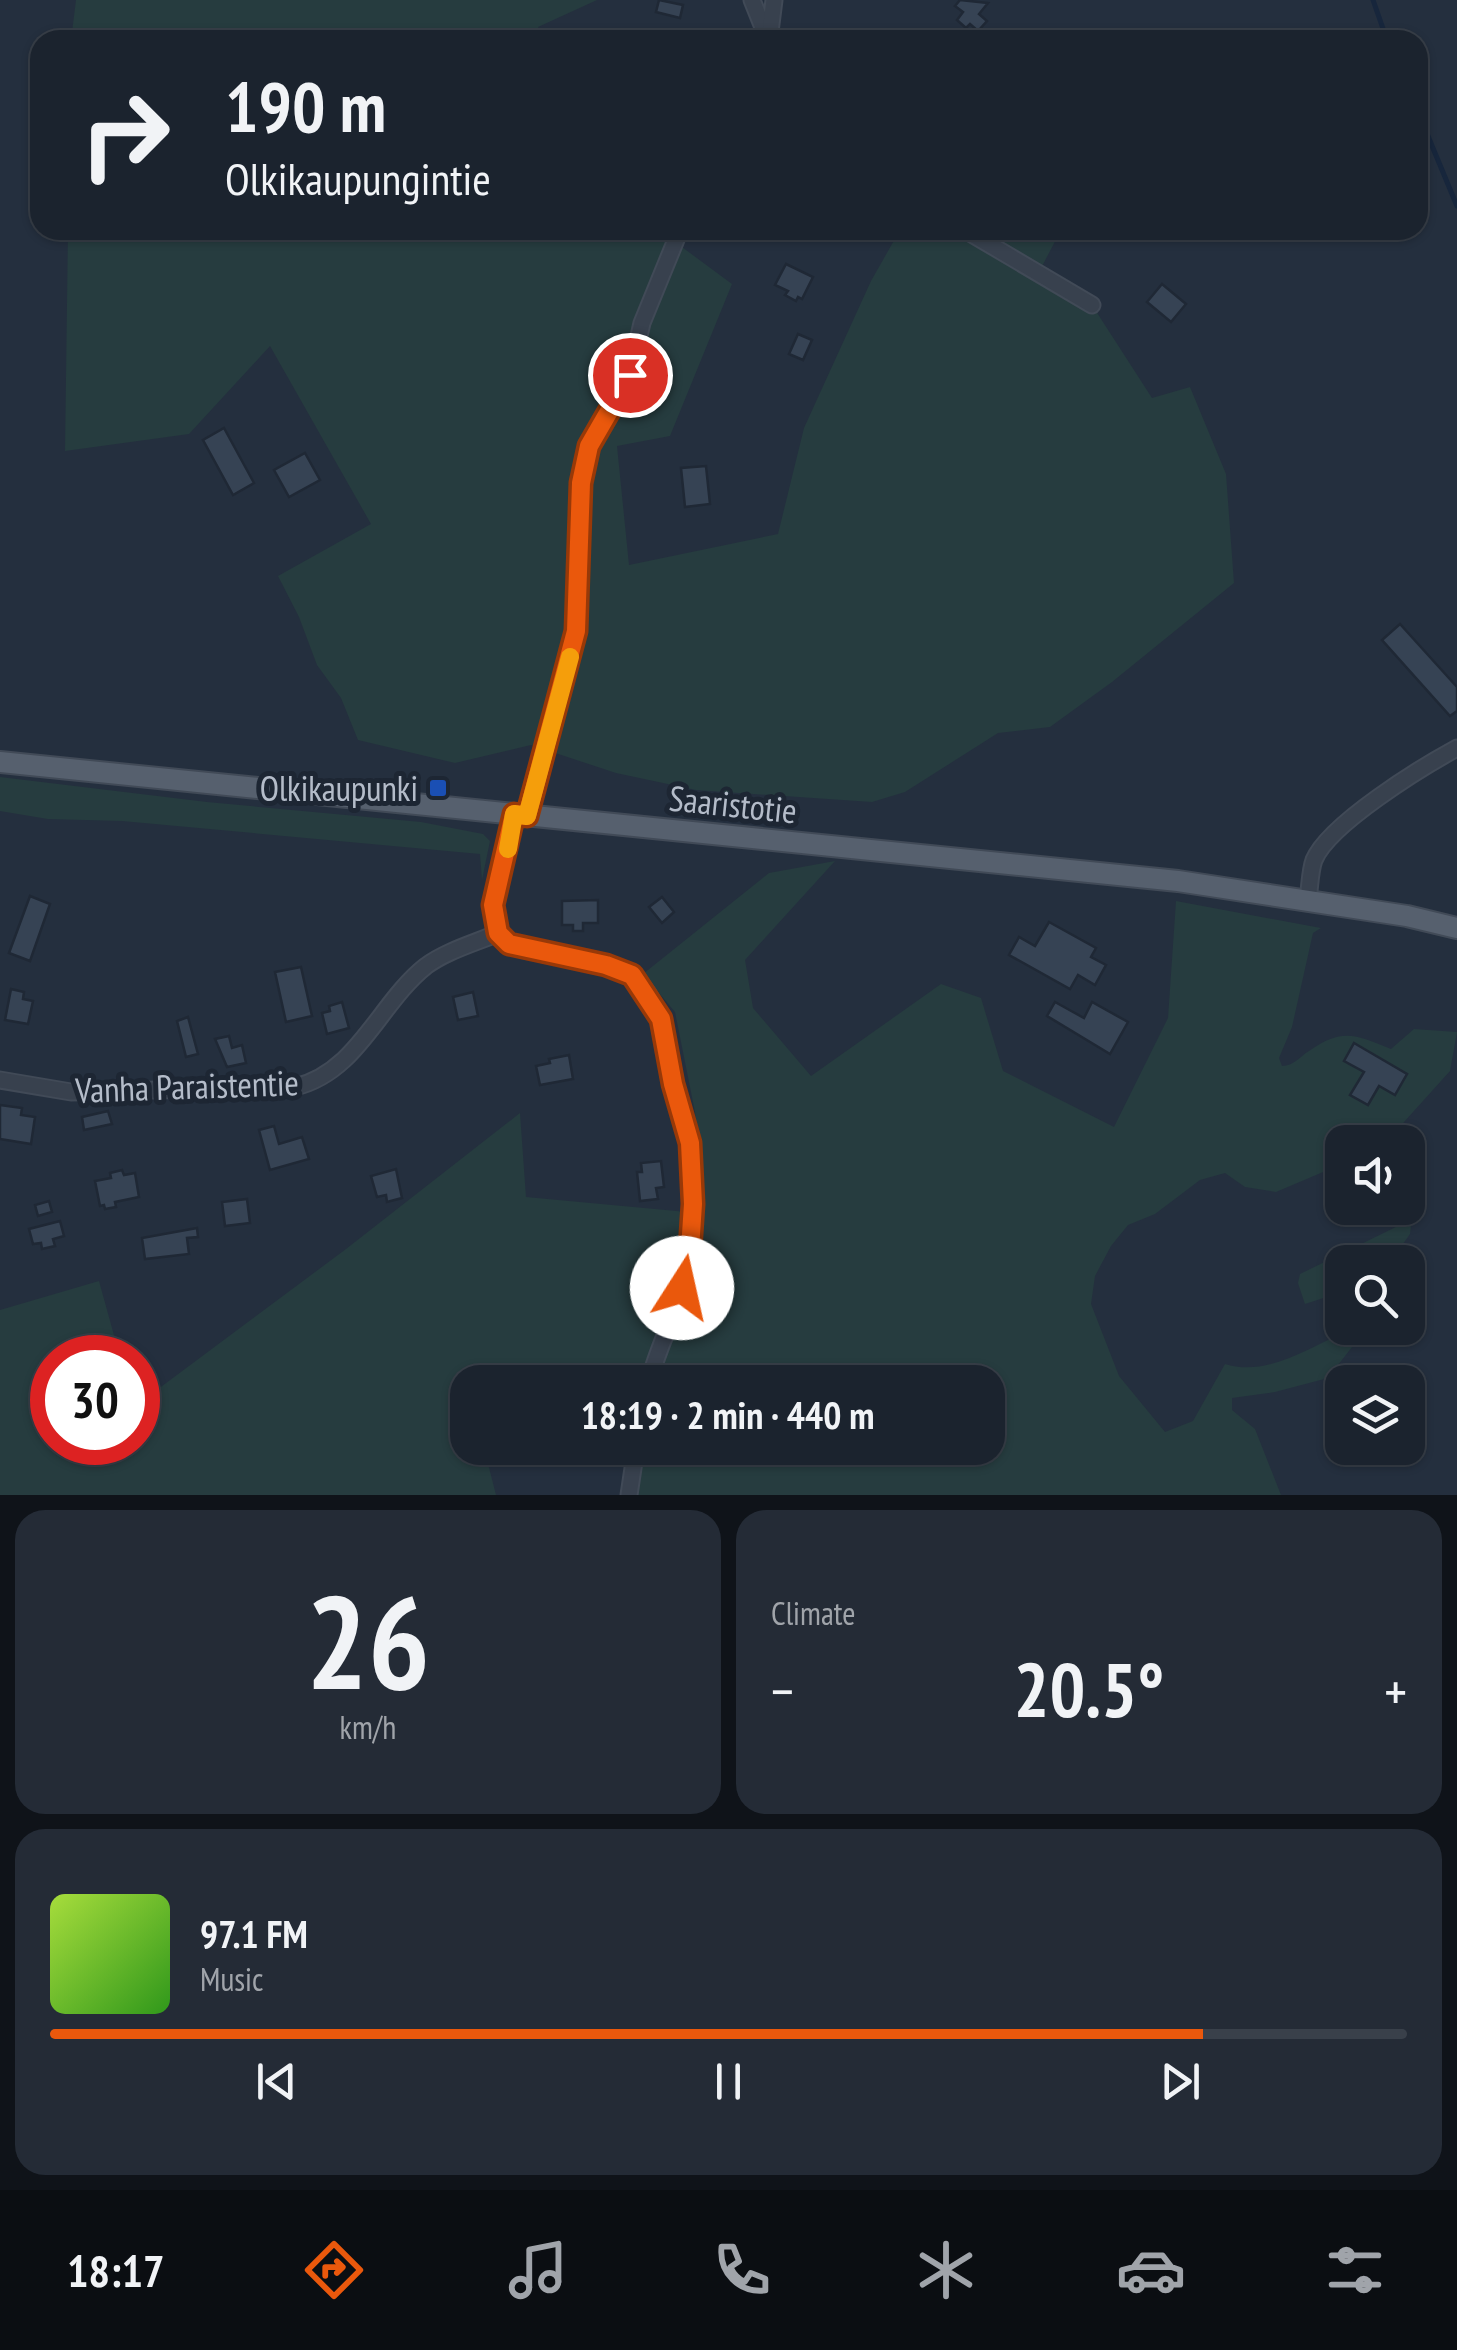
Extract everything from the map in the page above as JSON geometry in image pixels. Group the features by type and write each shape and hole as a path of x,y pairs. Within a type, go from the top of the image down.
{"main road":[{"name":"Saaristotie","path":"0,762 1178,881 1308,899 1457,928"}],"street":[{"path":"752,0 765,30"},
{"path":"770,30 774,0"},
{"path":"655,1365 682,1288 693,1204 690,1143 673,1084 661,1019 632,975 606,965 509,944 498,933 493,905 576,631 581,483 589,446 630,375 642,324 676,240"},
{"path":"982,240 1092,306"},
{"path":"1308,899 1314,859 1340,830 1363,810 1457,748"},
{"name":"Vanha Paraistentie","path":"0,1080 71,1092 294,1087 310,1083 348,1057 426,966 498,933"},
{"path":"629,1495 633,1465"}],"green space":[{"path":"76,0 597,0 538,27 540,30 72,30"},
{"path":"68,240 672,240 732,284 670,436 617,446 629,565 778,534 804,428 871,281 894,240 1056,240 1038,274 1092,305 1152,398 1190,387 1226,474 1234,583 1050,727 998,733 905,792 872,802 696,790 616,773 531,745 455,763 358,740 341,698 317,665 278,576 371,524 270,346 189,434 65,451"},
{"path":"0,777 421,822 483,834 490,841 482,880 480,854 122,821 48,819 0,811"},
{"path":"835,861 745,960 753,1008 811,1076 941,984 981,998 1003,1071 1114,1127 1168,1018 1176,901 1321,928 1313,933 1292,1027 1279,1058 1282,1066 1341,1036 1359,1037 1391,1049 1414,1029 1457,1032 1450,1071 1401,1125 1325,1125 1325,1171 1276,1192 1245,1187 1225,1173 1200,1180 1155,1214 1128,1225 1095,1276 1091,1304 1119,1376 1165,1432 1193,1421 1225,1364 1271,1364 1325,1341 1325,1345 1354,1345 1338,1365 1325,1365 1325,1379 1232,1398 1232,1410 1255,1429 1281,1495 637,1495 640,1465 1005,1465 1005,1365 663,1365 691,1277 700,1177 695,1112 675,1012 643,974 769,873"},
{"path":"520,1113 526,1197 687,1212 678,1275 648,1365 450,1365 450,1465 488,1465 496,1495 0,1495 0,1310 99,1281 114,1335 30,1335 30,1465 160,1465 160,1388"},
{"path":"1400,1225 1411,1226 1402,1245 1359,1245"},
{"path":"1325,1262 1325,1298 1305,1304 1298,1283 1300,1274"}],"building":[{"path":"659,0 683,5 680,18 656,12"},
{"path":"960,0 988,3 979,14 987,21 979,30 970,24 966,28 957,20 963,12 955,6"},
{"path":"786,264 813,277 802,299 798,297 796,301 785,295 788,291 775,285"},
{"path":"1162,284 1186,304 1171,322 1147,302"},
{"path":"798,334 812,340 803,360 789,354"},
{"path":"224,428 254,483 233,495 203,440"},
{"path":"305,453 320,480 289,497 274,470"},
{"path":"706,466 710,504 685,507 681,468"},
{"path":"1400,624 1457,687 1457,711 1450,716 1382,640"},
{"path":"30,896 50,904 30,961 9,953"},
{"path":"662,897 674,912 662,923 649,907"},
{"path":"598,900 598,923 583,923 583,931 573,931 573,925 562,925 562,901"},
{"path":"1049,922 1096,948 1091,957 1106,965 1095,985 1078,975 1070,989 1009,955 1019,937 1035,946"},
{"path":"301,967 312,1016 286,1022 275,972"},
{"path":"11,989 24,992 23,999 33,1001 28,1024 5,1020"},
{"path":"473,992 478,1016 458,1020 453,997"},
{"path":"342,1002 349,1028 327,1034 322,1013"},
{"path":"1055,1002 1084,1018 1092,1002 1128,1022 1110,1054 1047,1016"},
{"path":"188,1017 198,1054 186,1057 177,1021"},
{"path":"229,1036 232,1048 242,1045 246,1063 227,1067 215,1039"},
{"path":"1354,1043 1407,1074 1395,1095 1379,1086 1368,1105 1350,1095 1364,1072 1344,1061"},
{"path":"569,1055 573,1079 540,1085 536,1066"},
{"path":"0,1105 22,1108 21,1115 35,1117 31,1144 0,1139"},
{"path":"108,1111 112,1124 84,1130 82,1117"},
{"path":"274,1126 279,1144 302,1137 309,1159 270,1170 259,1130"},
{"path":"661,1161 664,1187 656,1188 658,1199 640,1201 637,1172 642,1172 641,1163"},
{"path":"396,1169 402,1198 387,1202 386,1195 377,1197 371,1176"},
{"path":"122,1170 124,1175 135,1173 139,1197 115,1202 116,1207 105,1209 100,1206 95,1181 111,1178 110,1173"},
{"path":"247,1199 250,1223 225,1226 222,1202"},
{"path":"49,1201 52,1212 38,1216 35,1205"},
{"path":"60,1221 64,1236 53,1239 55,1246 42,1249 41,1243 33,1244 29,1229"},
{"path":"197,1228 198,1237 187,1238 189,1254 145,1259 142,1238"}],"waterway":[{"path":"1373,0 1384,30"},
{"path":"1428,136 1457,206"}],"slow traffic":[{"path":"508,849 514,814 527,816 570,657"}],"place":[{"name":"Olkikaupunki","path":"438,788"}],"route":[{"path":"630,375 589,446 581,483 576,631 527,816 514,814 493,905 498,933 509,944 606,965 632,975 661,1019 673,1084 690,1143 693,1204 682,1288"}]}
